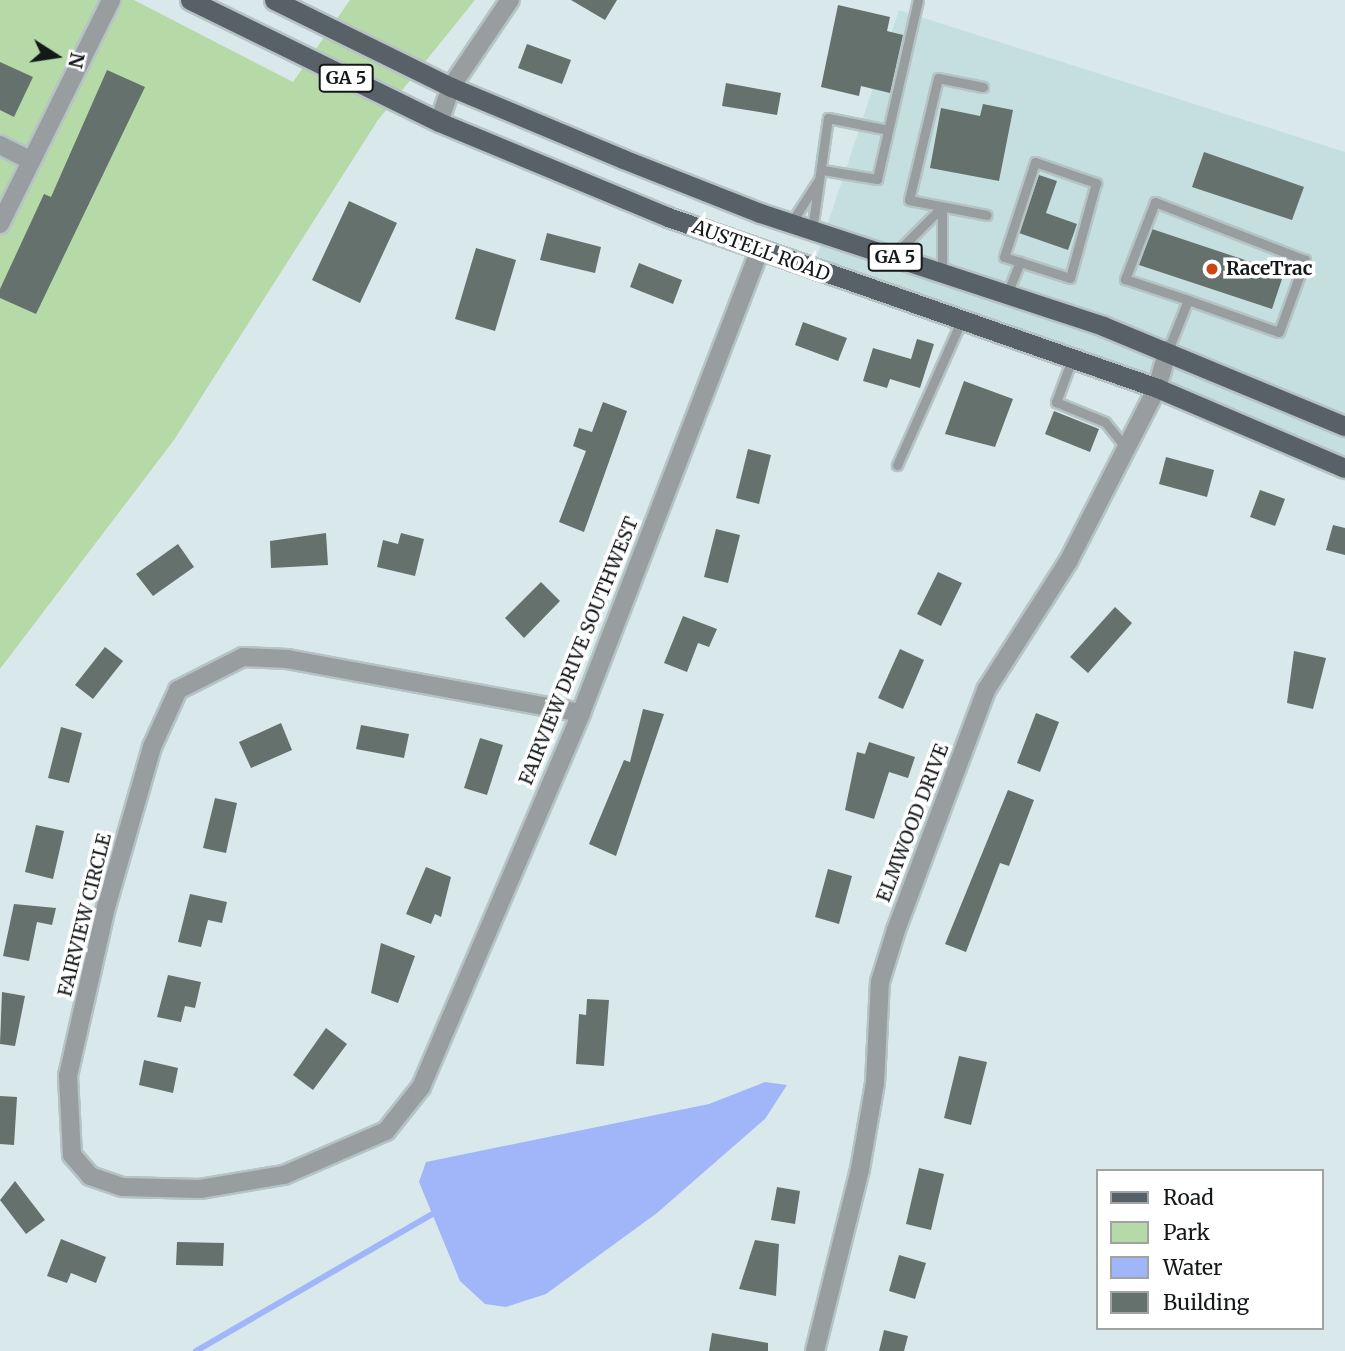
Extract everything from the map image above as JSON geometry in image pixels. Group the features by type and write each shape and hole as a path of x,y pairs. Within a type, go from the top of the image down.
{"main road":[{"name":"AUSTELL ROAD","path":"190,0 439,122 760,252 1157,388 1345,468"},
{"name":"AUSTELL ROAD","path":"274,0 442,83 791,223 1168,350 1345,426"}],"street":[{"path":"0,224 111,0"},
{"path":"439,122 442,83 510,0"},
{"path":"0,145 31,161"},
{"name":"FAIRVIEW DRIVE SOUTHWEST","path":"431,1063 581,713 760,252"},
{"name":"ELMWOOD DRIVE","path":"816,1351 860,1169 875,1083 880,982 895,930 986,690 1068,562 1157,388 1168,350"},
{"name":"FAIRVIEW CIRCLE","path":"431,1063 422,1087 386,1131 284,1175 200,1189 122,1186 81,1165 72,1155 65,1121 68,1076 152,747 178,690 243,657 349,668 581,713"}],"lane":[{"path":"823,170 877,179 918,0"},
{"path":"983,87 938,78 909,200 987,215"},
{"path":"812,230 823,170 828,118 888,130"},
{"path":"1035,162 1096,183 1069,278 1020,262 1004,257 1035,162"},
{"path":"791,223 823,170"},
{"path":"1155,202 1305,260 1279,332 1188,300 1125,279 1155,202"},
{"path":"893,257 942,207"},
{"path":"942,207 943,273"},
{"path":"1007,294 1020,262"},
{"path":"1168,350 1188,300"},
{"path":"897,464 961,321"},
{"path":"1072,359 1056,402 1105,422 1127,449"}],"shaded area":[{"path":"899,10 1345,152 1345,478 815,262"}],"green space":[{"path":"0,0 134,0 293,82 350,0 475,0 378,120 174,440 0,669"}],"water":[{"path":"765,1082 787,1085 765,1119 657,1213 546,1294 506,1307 485,1304 460,1281 419,1182 426,1162 709,1104"}],"building":[{"path":"571,0 617,0 605,20"},
{"path":"838,5 890,17 887,31 903,35 890,93 861,86 859,96 821,87"},
{"path":"527,44 571,60 562,84 518,68"},
{"path":"0,62 33,77 14,117 0,110"},
{"path":"107,70 145,87 36,314 0,298 0,289 44,194 51,197"},
{"path":"726,83 781,93 777,115 722,106"},
{"path":"983,104 1013,110 999,181 930,168 941,108 980,116"},
{"path":"1204,152 1304,187 1292,220 1192,187"},
{"path":"1039,175 1057,181 1046,213 1077,224 1068,250 1019,233"},
{"path":"349,201 397,223 360,303 312,280"},
{"name":"RaceTrac","path":"1152,229 1284,273 1272,309 1139,265"},
{"path":"547,233 601,247 595,273 540,260"},
{"path":"476,248 516,260 495,331 455,319"},
{"path":"639,263 682,280 673,304 630,287"},
{"path":"803,322 847,338 838,361 795,345"},
{"path":"917,339 934,344 920,388 890,379 887,388 863,381 873,348 911,359"},
{"path":"964,381 1013,399 995,447 945,434"},
{"path":"603,402 627,411 584,532 559,522 586,451 573,446 579,428 592,432"},
{"path":"1054,411 1099,429 1090,452 1045,434"},
{"path":"748,449 771,455 759,504 736,498"},
{"path":"1166,457 1214,470 1207,497 1159,484"},
{"path":"1260,490 1285,499 1275,526 1250,517"},
{"path":"1333,525 1345,528 1345,555 1326,550"},
{"path":"716,529 740,535 728,583 704,577"},
{"path":"326,533 328,565 271,568 270,541"},
{"path":"401,533 424,539 415,576 377,567 383,540 398,544"},
{"path":"178,544 194,567 153,596 136,574"},
{"path":"938,572 962,583 941,626 917,614"},
{"path":"541,582 560,601 524,638 505,618"},
{"path":"1115,607 1132,623 1088,673 1070,657"},
{"path":"683,616 717,629 709,647 698,643 687,672 664,663"},
{"path":"105,647 123,661 93,699 75,685"},
{"path":"900,649 924,660 903,709 878,698"},
{"path":"1294,651 1326,658 1313,709 1287,703"},
{"path":"643,709 664,714 616,856 589,844 624,760 630,762"},
{"path":"1036,713 1059,722 1040,772 1017,763"},
{"path":"281,723 292,750 251,768 239,742"},
{"path":"361,725 409,734 404,758 356,749"},
{"path":"61,727 82,733 69,783 48,778"},
{"path":"480,738 503,745 487,795 464,788"},
{"path":"869,742 915,757 908,778 889,772 874,819 845,810 857,752 865,754"},
{"path":"1008,790 1034,800 1009,866 1000,863 966,952 945,944"},
{"path":"215,798 237,803 226,853 203,848"},
{"path":"36,825 64,831 53,879 25,872"},
{"path":"426,867 451,877 441,917 435,914 431,924 406,914"},
{"path":"828,869 852,876 839,924 815,917"},
{"path":"190,894 227,902 222,923 208,920 201,947 178,942"},
{"path":"14,904 56,908 52,925 37,922 29,961 3,956"},
{"path":"381,943 415,956 398,1003 371,993"},
{"path":"168,975 201,982 195,1008 185,1006 181,1022 157,1017"},
{"path":"2,992 25,996 15,1046 0,1044"},
{"path":"587,999 609,1000 604,1066 576,1064 579,1014 586,1015"},
{"path":"326,1028 347,1044 313,1090 293,1075"},
{"path":"959,1056 987,1062 971,1125 944,1118"},
{"path":"144,1060 178,1068 173,1093 139,1085"},
{"path":"0,1096 17,1097 14,1145 0,1144"},
{"path":"919,1168 944,1174 931,1230 906,1224"},
{"path":"15,1181 45,1220 26,1234 0,1200"},
{"path":"777,1187 800,1191 795,1224 771,1220"},
{"path":"61,1239 106,1257 96,1283 71,1273 67,1283 47,1276"},
{"path":"755,1240 779,1244 776,1296 739,1289"},
{"path":"177,1242 224,1243 223,1266 176,1265"},
{"path":"899,1255 926,1263 915,1299 889,1291"},
{"path":"884,1330 908,1336 904,1351 879,1351"},
{"path":"712,1333 768,1343 768,1351 709,1351"}],"waterway":[{"path":"196,1351 431,1215"}],"place":[{"name":"RaceTrac","path":"1212,269"}]}
